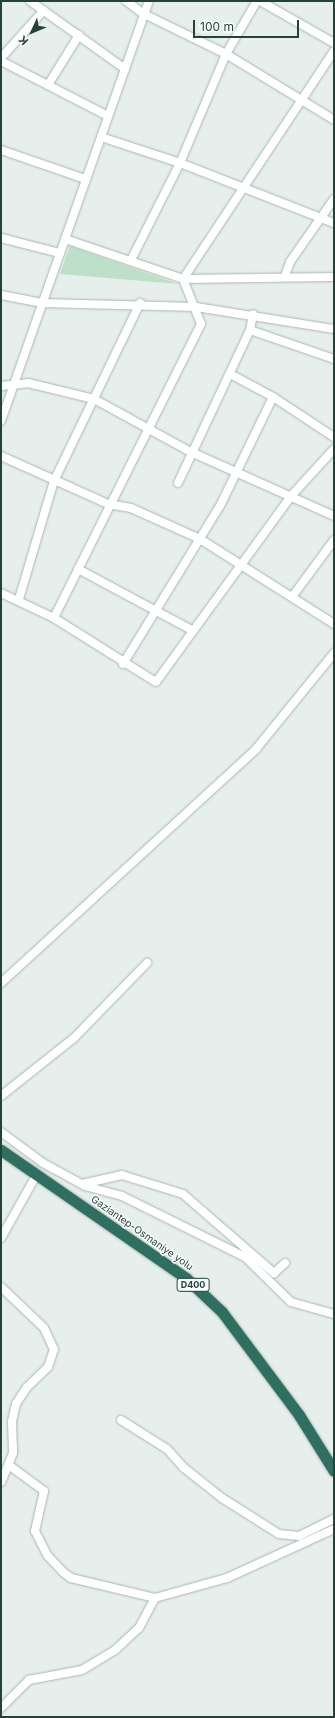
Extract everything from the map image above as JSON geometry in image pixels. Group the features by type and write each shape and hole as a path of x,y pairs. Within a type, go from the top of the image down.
{"highway":[{"name":"Gaziantep-Osmaniye yolu","path":"1,1150 36,1176 186,1278 222,1312 299,1415 334,1471"}],"street":[{"path":"30,1 126,69"},
{"path":"126,1 144,14 226,54 334,120"},
{"path":"1,421 85,179 126,69 149,1"},
{"path":"131,260 180,163 226,54 257,1"},
{"path":"260,1 334,43"},
{"path":"44,10 1,59 108,116"},
{"path":"48,85 79,35"},
{"path":"183,279 246,187 334,51"},
{"path":"100,137 180,163 246,187 334,223"},
{"path":"1,150 85,179"},
{"path":"285,276 290,262 334,199"},
{"path":"1,238 60,253"},
{"path":"64,239 131,260 183,279 285,276 334,277"},
{"path":"54,618 108,504 149,430 201,324 196,307 183,279"},
{"path":"1,295 42,303 140,303 196,307 253,314 334,329"},
{"path":"20,599 54,481 140,303"},
{"path":"178,482 250,330 253,314"},
{"path":"250,330 334,359"},
{"path":"230,374 273,397 334,437"},
{"path":"1,386 14,383 28,383 94,399 191,452 334,516"},
{"path":"123,664 220,506 234,471 273,397"},
{"path":"1,593 20,599 54,618 123,664 156,682 192,630 292,496 334,449"},
{"path":"1,456 108,504 131,508 200,539 241,563 334,624"},
{"path":"292,597 334,540"},
{"path":"78,569 156,609 192,630"},
{"path":"1,983 256,749 334,653"},
{"path":"1,1096 74,1038 148,963"},
{"path":"1,1132 43,1162 82,1184 122,1196 214,1239 245,1257 291,1302 334,1314"},
{"path":"82,1184 122,1175 183,1194 274,1273 285,1264"},
{"path":"1,1238 36,1176"},
{"path":"1,1287 44,1328 54,1349 48,1367 27,1387 16,1404 10,1466 1,1481"},
{"path":"121,1420 167,1449 183,1467 222,1498 279,1534 299,1536 334,1520"},
{"path":"10,1466 44,1491 35,1530 48,1556 63,1572 71,1578 155,1598 227,1578 334,1528"},
{"path":"1,1708 29,1680 82,1670 114,1652 139,1628 155,1598"}],"green space":[{"path":"70,246 178,284 60,274"}]}
